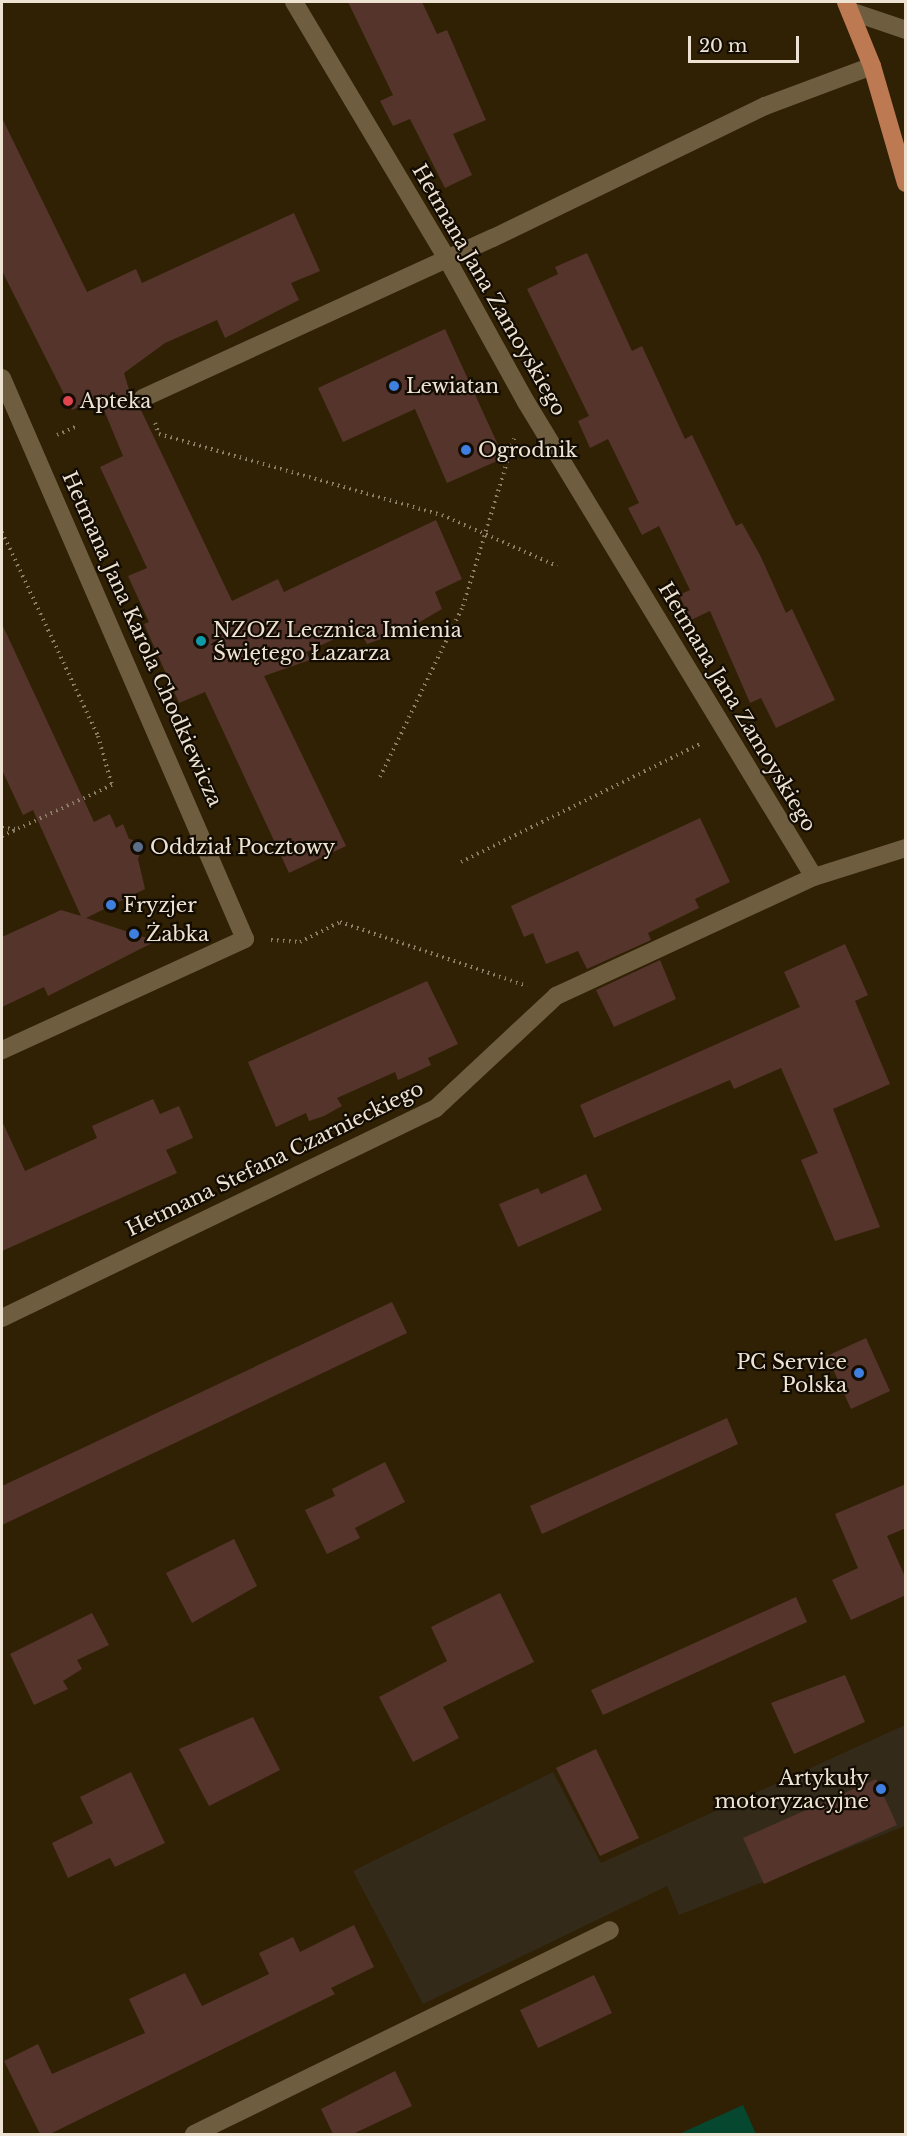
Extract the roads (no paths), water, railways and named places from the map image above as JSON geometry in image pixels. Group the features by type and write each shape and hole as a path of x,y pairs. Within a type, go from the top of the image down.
{"main road":[{"path":"848,6 872,66 906,183"}],"street":[{"name":"Hetmana Jana Zamoyskiego","path":"294,2 447,259 526,402 814,877"},
{"path":"848,6 906,30"},
{"path":"143,398 447,259 765,106 872,66"},
{"name":"Hetmana Jana Karola Chodkiewicza","path":"2,378 245,939 2,1050"},
{"name":"Hetmana Stefana Czarnieckiego","path":"2,1318 435,1109 556,996 814,877 906,848"},
{"path":"194,2134 610,1930"}],"place":[{"name":"Lewiatan","path":"394,386"},
{"name":"Apteka","path":"68,401"},
{"name":"Ogrodnik","path":"466,450"},
{"name":"NZOZ Lecznica Imienia Świętego Łazarza","path":"201,641"},
{"name":"Oddział Pocztowy","path":"138,847"},
{"name":"Fryzjer","path":"111,905"},
{"name":"Żabka","path":"134,934"},
{"name":"PC Service Polska","path":"859,1373"},
{"name":"Artykuły motoryzacyjne","path":"881,1789"}]}
